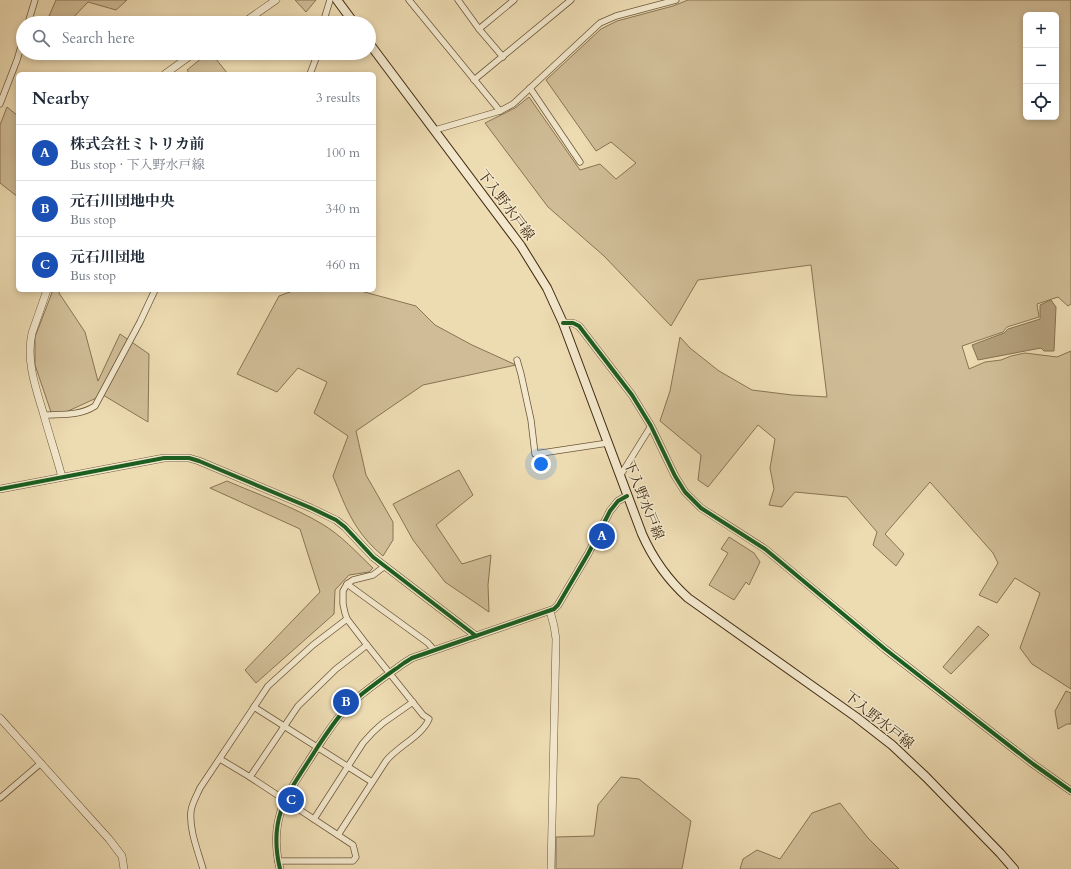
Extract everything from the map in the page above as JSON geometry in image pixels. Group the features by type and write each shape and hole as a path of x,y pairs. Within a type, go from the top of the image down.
{"main road":[{"path":"337,0 349,16"},
{"name":"下入野水戸線","path":"376,52 521,246 547,288 563,324 627,496 652,555 666,575 680,590 856,717 886,741 926,777 1014,869"}],"street":[{"path":"30,16 35,0"},
{"path":"254,16 276,0"},
{"path":"325,16 330,0"},
{"path":"409,0 500,111"},
{"path":"458,0 479,29 503,57"},
{"path":"479,29 514,0"},
{"path":"474,80 571,0"},
{"path":"435,130 500,111 513,104 600,23 616,16 676,0"},
{"path":"0,104 17,60"},
{"path":"168,72 184,60"},
{"path":"311,72 315,60"},
{"path":"530,88 580,162"},
{"path":"46,292 30,340 30,363 62,477"},
{"path":"44,415 71,414 87,411 95,406 140,322 154,292"},
{"path":"563,324 573,323 579,326 632,395 651,426 675,476 685,492 701,508 765,549 885,649 1033,764 1071,791"},
{"path":"517,360 531,420 535,454 608,442"},
{"path":"620,476 651,426"},
{"path":"0,489 157,459 176,457 189,458 226,472 326,515 345,526 364,548 385,566 476,636"},
{"path":"280,869 276,845 276,828 284,800 331,726 350,704 412,658 550,611 558,605 588,554 613,505 627,496"},
{"path":"338,835 392,753 426,726 429,719 423,715 347,619 344,608 343,591 347,584 353,580 373,575 385,566"},
{"path":"347,584 428,643 434,650"},
{"path":"550,611 556,639 551,869"},
{"path":"203,869 192,826 191,811 200,788 268,686 313,645 347,619"},
{"path":"250,777 298,706 336,669 367,645"},
{"path":"314,819 363,743 373,732 413,702"},
{"path":"254,707 372,782"},
{"path":"0,718 117,849 123,860 124,869"},
{"path":"220,759 353,845 356,856 352,861 278,861"},
{"path":"0,798 41,763"}],"shaded area":[{"path":"56,0 127,0 116,10 88,2 75,16 49,16"},
{"path":"295,0 316,0 306,12"},
{"path":"688,0 1071,0 1071,304 1068,306 1058,297 1037,304 1039,317 1007,327 1003,332 962,346 969,369 985,362 1001,360 1025,353 1057,357 1071,351 1071,689 1032,664 1020,648 1040,593 1015,578 997,603 979,595 998,563 993,553 930,482 885,534 904,554 896,566 873,545 877,532 847,497 795,492 782,507 769,505 774,489 770,468 775,439 758,425 708,487 698,480 701,455 660,421 670,391 680,337 690,348 719,371 752,390 792,395 827,397 811,265 698,280 671,326 604,256 548,207 485,123 515,108 529,97 580,170 600,164 616,179 636,163 611,142 596,151 546,80 601,29 617,21 673,6"},
{"path":"199,60 217,60 226,72 188,72 187,70"},
{"path":"7,107 16,114 16,195 0,183 0,125"},
{"path":"52,292 59,292 85,332 98,381 120,334 149,354 148,422 103,395 53,418 35,365 35,337"},
{"path":"290,292 364,292 416,306 435,325 472,345 516,365 423,385 356,431 366,475 393,522 393,540 383,556 373,547 358,529 347,509 333,476 348,436 314,413 327,382 298,368 277,392 237,374 279,296"},
{"path":"1051,300 1056,307 1054,351 1044,351 1041,348 978,360 972,345 1004,333 1008,329 1040,319 1040,305"},
{"path":"459,470 473,495 436,525 462,564 491,555 488,585 489,612 445,582 413,540 393,504"},
{"path":"227,481 288,506 329,528 373,568 369,572 349,575 335,590 334,614 256,683 245,670 320,592 300,529 210,488"},
{"path":"729,537 754,553 760,562 749,585 746,582 734,600 709,585 728,553 721,549"},
{"path":"978,626 989,635 951,674 943,667"},
{"path":"1066,691 1071,693 1071,724 1067,724 1058,729 1055,711"},
{"path":"621,777 639,779 691,821 682,869 556,869 556,837 594,836 598,805"},
{"path":"840,803 868,838 899,869 740,869 743,859 757,850 780,859 812,813"}],"cycle path":[{"path":"563,323 573,323 579,326 632,395 651,426 675,476 685,492 701,508 765,549 885,649 1033,764 1071,791"},
{"path":"0,489 164,458 189,458 199,461 336,520 345,527 373,557 476,636"},
{"path":"280,869 276,833 284,804 298,777 332,725 345,709 370,688 412,658 554,609 558,605 588,554 610,511 618,501 627,496"}],"place":[{"name":"株式会社ミトリカ前","path":"602,536"},
{"name":"元石川団地中央","path":"346,702"},
{"name":"元石川団地","path":"291,800"}]}
